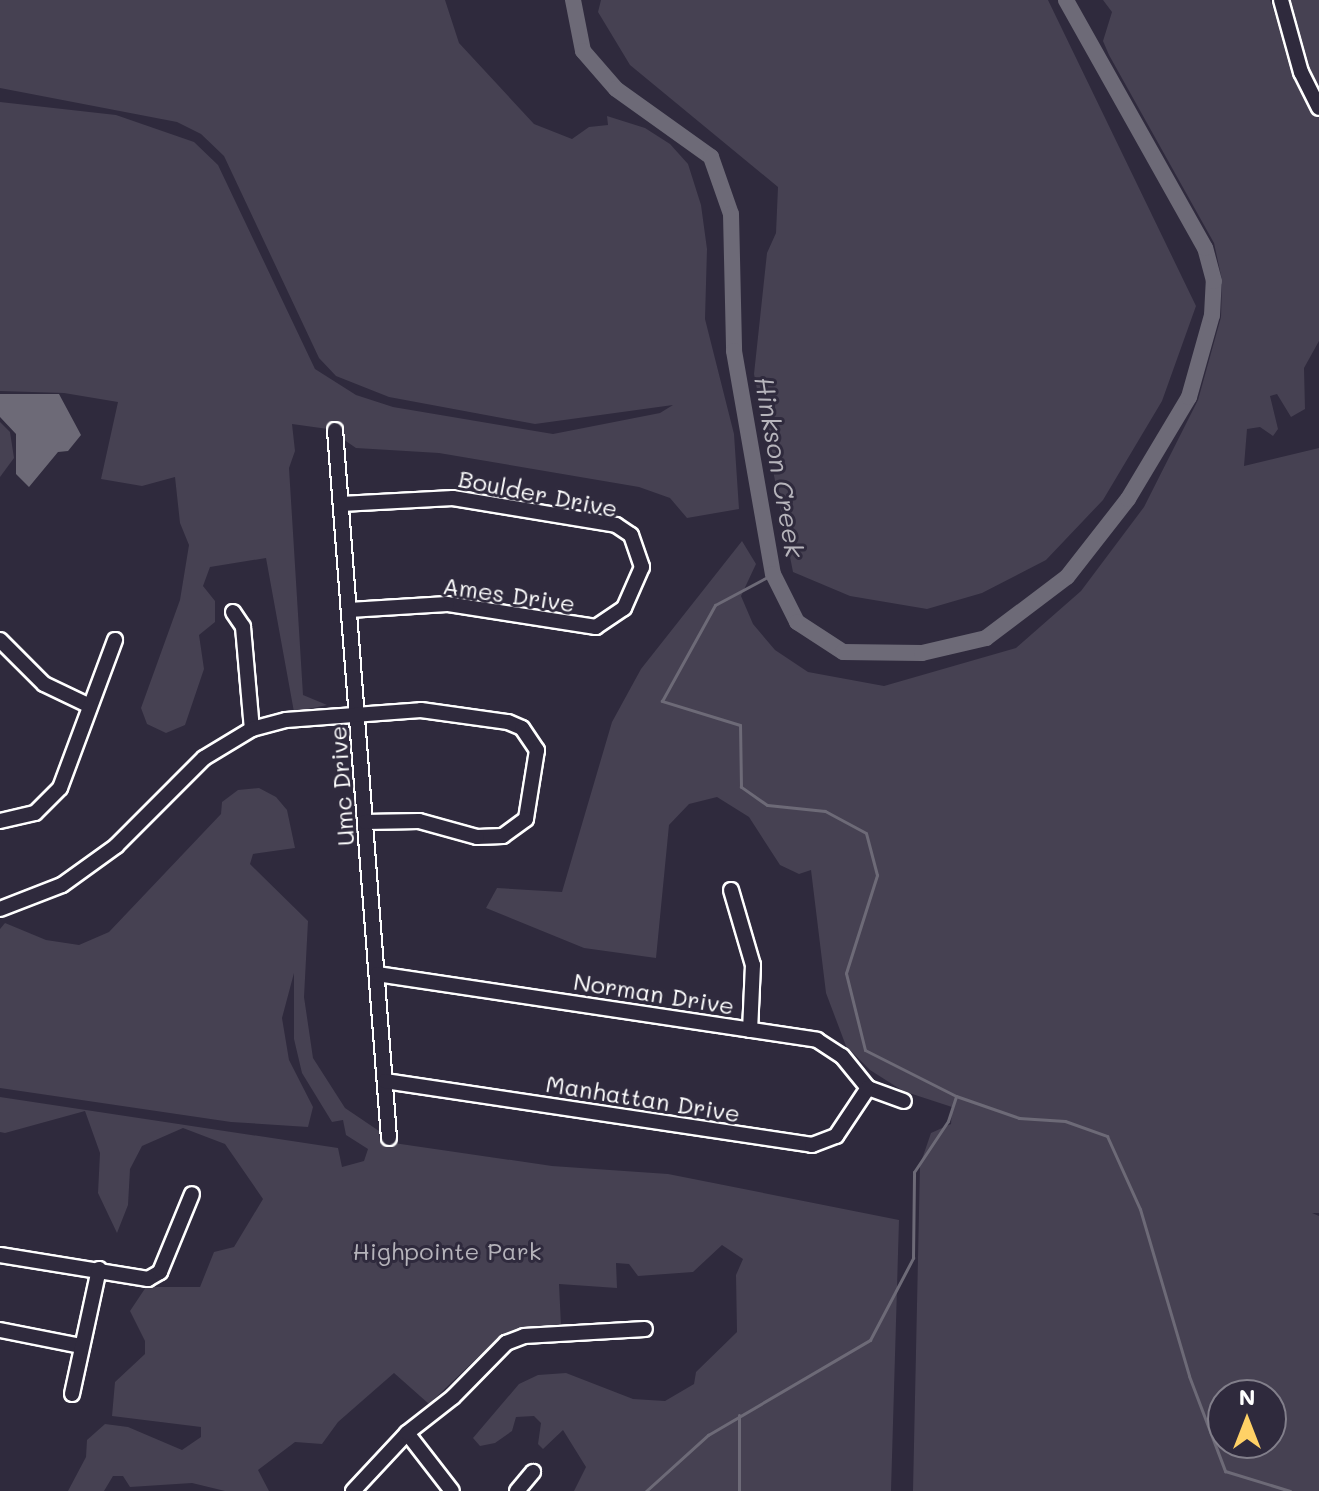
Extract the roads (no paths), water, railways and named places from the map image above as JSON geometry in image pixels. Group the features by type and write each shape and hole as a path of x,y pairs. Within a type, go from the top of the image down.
{"street":[{"path":"1281,0 1301,72 1319,108"},
{"name":"Umc Drive","path":"335,430 389,1138"},
{"name":"Boulder Drive","path":"341,504 453,498 616,525 639,548 640,580"},
{"name":"Ames Drive","path":"349,610 447,604 596,627 624,608 640,580"},
{"path":"233,612 243,627 252,729"},
{"path":"0,640 44,684 90,706"},
{"path":"0,821 35,813 50,803 115,640"},
{"path":"0,909 62,885 116,846 204,758 252,729 286,720 421,710 508,722 531,736 539,764 526,819 503,836 477,837 407,820 365,822"},
{"path":"731,890 753,965 750,1030"},
{"name":"Norman Drive","path":"377,974 750,1030 830,1046 868,1088 904,1101"},
{"name":"Manhattan Drive","path":"385,1081 812,1145 836,1136 868,1088"},
{"path":"0,1255 99,1269 141,1279 155,1276 192,1194"},
{"path":"72,1394 99,1269"},
{"path":"353,1491 407,1433 506,1343 524,1336 645,1329"},
{"path":"0,1330 81,1346"},
{"path":"407,1433 452,1491"},
{"path":"517,1491 533,1472"}],"waterway":[{"name":"Hinkson Creek","path":"573,0 583,51 616,89 711,157 731,214 734,351 773,574 797,622 843,652 922,653 986,638 1067,577 1128,499 1189,397 1212,315 1214,281 1205,248 1066,0"},
{"path":"646,1491 708,1435 870,1340 913,1258 914,1172 948,1121 956,1096 865,1050 846,973 877,875 866,833 825,811 767,805 741,787 740,725 662,701 715,605 773,574"},
{"path":"956,1096 1019,1118 1065,1121 1107,1136 1140,1209 1189,1376 1225,1471 1290,1491"},
{"path":"739,1415 739,1491"}],"park label":[{"name":"Highpointe Park","path":"447,1251"}]}
